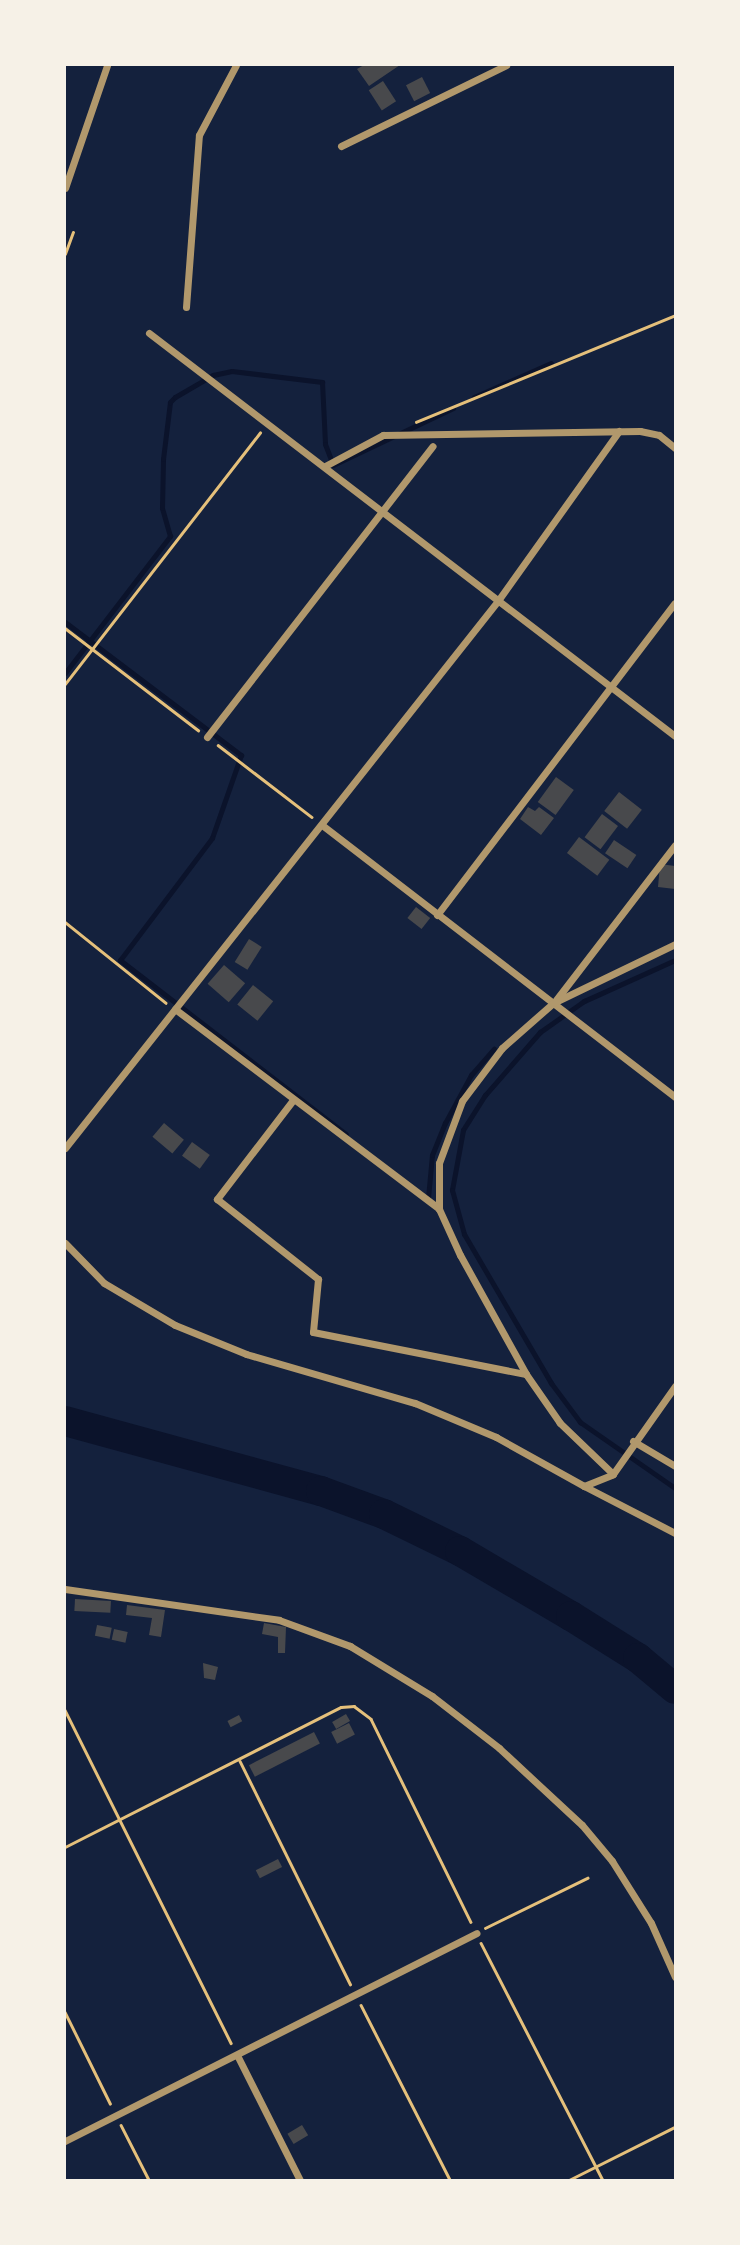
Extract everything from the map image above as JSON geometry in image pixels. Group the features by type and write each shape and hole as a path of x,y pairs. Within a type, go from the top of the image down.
{"street":[{"path":"65,188 107,65"},
{"path":"186,307 199,135 236,65"},
{"path":"341,146 506,65"},
{"path":"149,333 675,736"},
{"path":"325,466 383,435 619,431 659,435 675,448"},
{"path":"65,1148 497,601 619,431"},
{"path":"207,737 433,446"},
{"path":"437,915 610,684 675,603"},
{"path":"322,825 675,1097"},
{"path":"439,1209 439,1163 462,1101 502,1048 554,1003 675,845"},
{"path":"554,1003 675,944"},
{"path":"174,1009 439,1209 526,1374 560,1423 613,1474"},
{"path":"293,1100 217,1199 318,1279 313,1332 526,1374"},
{"path":"65,1242 104,1283 175,1325 246,1354 415,1403 496,1437 675,1533"},
{"path":"584,1486 613,1474 632,1441 675,1385"},
{"path":"632,1441 675,1466"},
{"path":"65,1590 279,1620 350,1646 409,1681 479,1731 582,1825 612,1861 651,1923 675,1977"},
{"path":"65,2141 476,1933"},
{"path":"237,2056 300,2180"}],"path":[{"path":"65,254 73,232"},
{"path":"408,425 675,315"},
{"path":"65,684 268,424"},
{"path":"65,628 322,825"},
{"path":"65,922 174,1009"},
{"path":"65,1847 341,1707 364,1710 603,2180"},
{"path":"65,1710 237,2056"},
{"path":"240,1760 450,2180"},
{"path":"476,1933 587,1878"},
{"path":"65,2012 149,2180"},
{"path":"569,2180 675,2127"}],"building":[{"path":"364,65 400,65 369,86 357,69"},
{"path":"422,77 430,93 414,101 406,85"},
{"path":"383,81 396,101 382,110 369,90"},
{"path":"556,777 574,790 556,815 538,802"},
{"path":"619,792 642,810 627,829 604,811"},
{"path":"528,807 535,811 539,807 554,818 541,835 520,819"},
{"path":"602,814 618,826 601,849 585,837"},
{"path":"579,837 609,860 597,876 567,853"},
{"path":"614,840 636,855 627,868 605,853"},
{"path":"660,864 675,866 675,889 658,887"},
{"path":"416,907 430,918 422,929 407,918"},
{"path":"249,939 262,947 247,970 235,962"},
{"path":"224,965 245,983 229,1002 208,984"},
{"path":"253,985 273,1001 257,1021 237,1004"},
{"path":"164,1123 184,1140 172,1154 152,1137"},
{"path":"192,1142 210,1155 200,1169 182,1156"},
{"path":"75,1599 111,1601 110,1613 74,1611"},
{"path":"127,1605 165,1610 161,1637 149,1635 152,1618 126,1615"},
{"path":"264,1623 286,1627 285,1653 278,1653 278,1637 262,1634"},
{"path":"97,1625 112,1628 110,1639 95,1636"},
{"path":"114,1629 128,1632 125,1643 112,1640"},
{"path":"203,1663 218,1667 215,1680 204,1678"},
{"path":"346,1714 350,1721 336,1729 332,1722"},
{"path":"239,1715 242,1721 231,1727 227,1721"},
{"path":"349,1723 355,1735 337,1744 331,1732"},
{"path":"314,1732 320,1744 255,1777 249,1765"},
{"path":"278,1859 282,1867 260,1878 256,1870"},
{"path":"302,2125 308,2135 294,2144 287,2134"}],"waterway":[{"path":"474,397 551,363"},
{"path":"65,673 170,536 162,508 163,459 170,402 175,397 213,375 232,371 322,382 325,444 333,465 453,408"},
{"path":"65,622 241,755 212,838 120,960 346,1134"},
{"path":"675,960 584,1001 540,1032 485,1095 463,1130 452,1190 464,1234 551,1383 580,1422 675,1488"},
{"path":"428,1198 432,1155 445,1123 471,1075 494,1049"},
{"path":"65,1421 321,1491 384,1514 460,1551 571,1616 638,1658 675,1689"}]}
